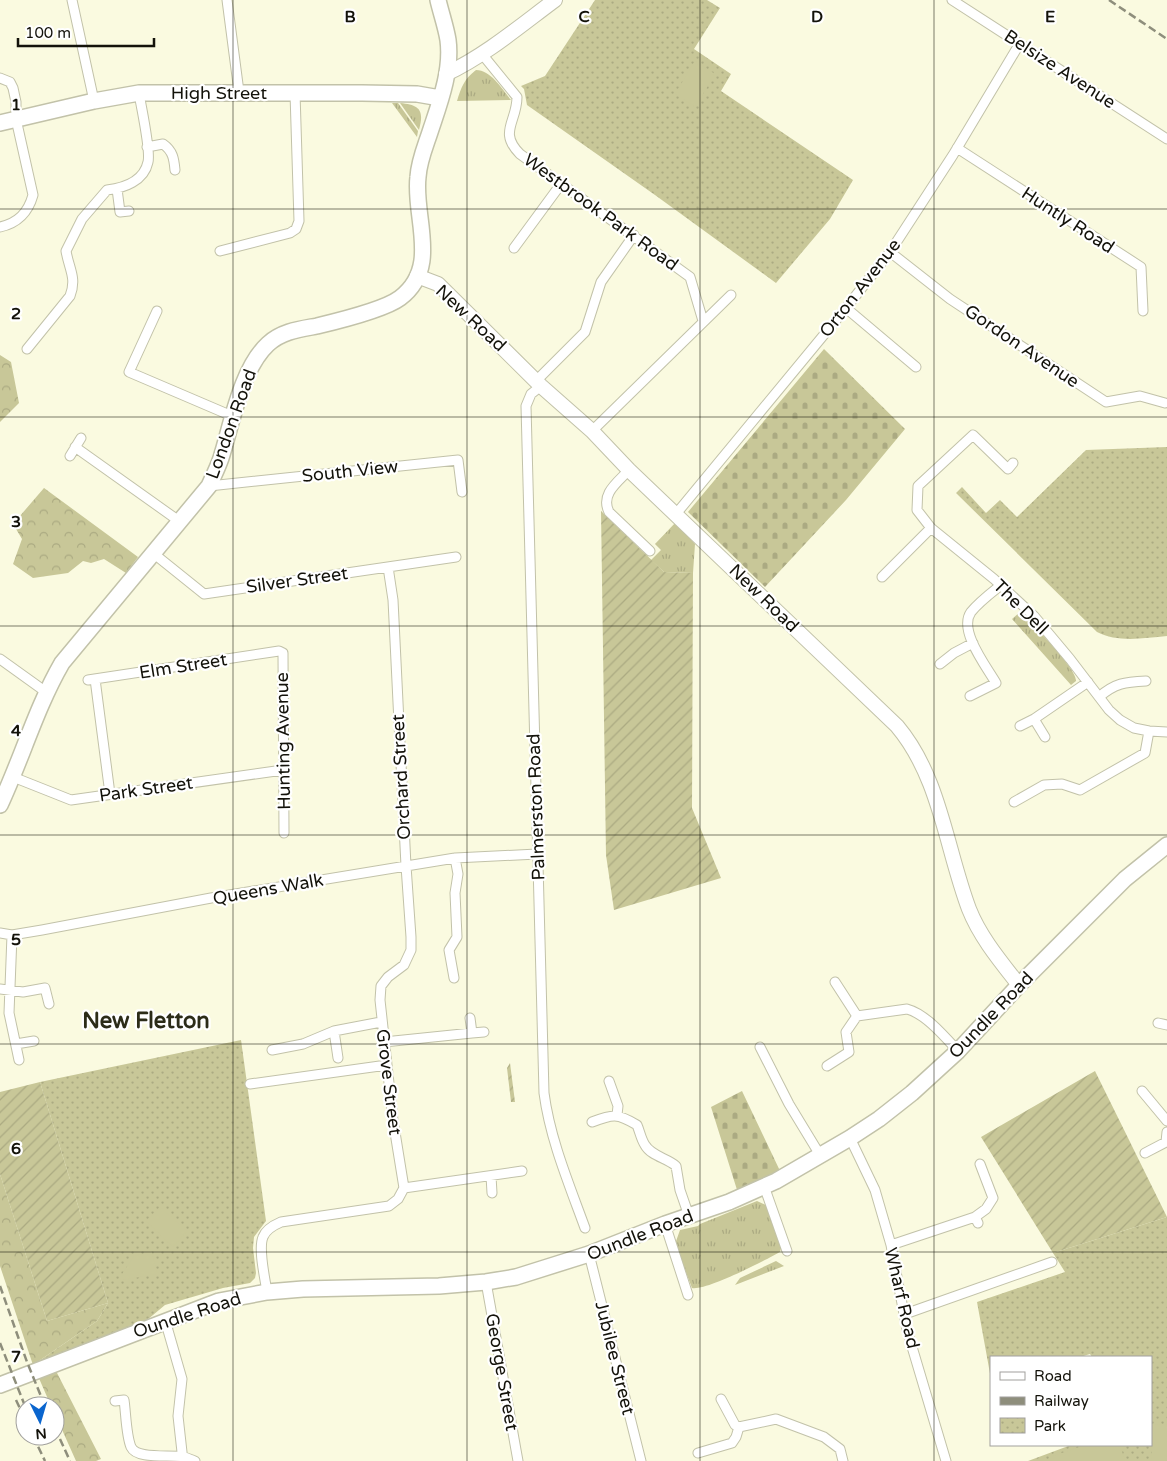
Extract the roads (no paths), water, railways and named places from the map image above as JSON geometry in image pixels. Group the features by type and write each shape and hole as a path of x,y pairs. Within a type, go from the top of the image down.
{"main road":[{"name":"London Road","path":"0,805 46,692 62,663 209,486 220,459 232,416 252,364 269,343 287,332 330,323 392,303 405,294 417,276 422,264 423,250 417,179 446,74 448,41 438,0"},
{"name":"High Street","path":"0,123 94,101 139,93 295,92 417,94 440,98"},
{"name":"Oundle Road","path":"0,1385 165,1320 220,1301 267,1292 317,1288 419,1287 486,1282 516,1277 589,1254 665,1224 729,1202 764,1186 850,1138 879,1119 912,1093 958,1051 1019,985 1125,879 1167,845"}],"street":[{"path":"72,0 94,101"},
{"path":"226,0 239,92"},
{"path":"446,74 482,54 555,0"},
{"name":"Belsize Avenue","path":"952,0 1167,138"},
{"name":"Orton Avenue","path":"676,514 890,252 957,148 1020,43"},
{"name":"Westbrook Park Road","path":"482,54 517,97 510,130 509,140 512,146 520,154 690,277 703,321"},
{"path":"0,78 10,82 13,88 16,102 16,119 32,195 30,205 24,214 15,222 0,227"},
{"path":"220,251 290,233 296,229 299,221 295,92"},
{"path":"27,350 70,296 74,287 74,280 66,251 82,219 107,190 131,184 142,175 149,161 139,93"},
{"path":"147,147 163,144 170,149 176,170"},
{"name":"Huntly Road","path":"957,148 1141,267 1143,311"},
{"path":"514,248 561,184"},
{"path":"117,189 120,212 129,210"},
{"name":"Palmerston Road","path":"585,1228 564,1171 544,1093 526,406 531,394 539,383 586,332 601,282 634,235"},
{"name":"Gordon Avenue","path":"890,252 950,299 1106,402 1140,396 1165,404"},
{"name":"New Road","path":"417,276 438,284 897,726 908,739 925,771 970,910 982,934 1019,985"},
{"path":"592,431 731,295"},
{"path":"846,308 916,368"},
{"path":"156,311 129,372 232,416"},
{"name":"The Dell","path":"1014,464 1008,469 973,435 918,486 918,510 931,528 1001,585 1034,616 1109,710 1120,720 1134,728 1149,732 1167,732"},
{"path":"70,456 81,438"},
{"path":"75,447 179,521"},
{"name":"South View","path":"209,486 458,460 462,492"},
{"path":"630,470 607,494 606,506 609,512 650,551"},
{"path":"882,577 931,528"},
{"name":"Silver Street","path":"152,553 204,594 456,557"},
{"name":"Orchard Street","path":"388,567 393,600 411,937 410,950 404,965 388,977"},
{"path":"970,696 996,683 969,635 968,622 970,613 1001,585"},
{"path":"940,664 954,653 973,643"},
{"name":"Elm Street","path":"110,794 91,680 279,651"},
{"name":"Hunting Avenue","path":"279,651 283,652 284,833"},
{"path":"0,659 46,692"},
{"path":"1099,697 1109,689 1124,682 1146,681"},
{"path":"1020,726 1034,719 1088,682"},
{"path":"1034,719 1045,737"},
{"path":"1014,802 1044,786 1062,784 1080,790 1145,753 1149,732"},
{"name":"Park Street","path":"13,777 71,800 283,770"},
{"name":"Queens Walk","path":"0,933 12,934 211,898 455,858 537,854"},
{"path":"454,978 449,950 457,937 455,893 458,874 455,858"},
{"path":"12,934 4,989 4,1009 16,1044 19,1060"},
{"name":"Grove Street","path":"388,977 382,986 380,1000 381,1022 404,1188"},
{"path":"835,982 856,1016"},
{"path":"4,989 23,992 45,988 49,1004"},
{"path":"856,1016 907,1009 915,1011 958,1051"},
{"path":"827,1066 849,1052 846,1032 856,1016"},
{"path":"470,1018 472,1033"},
{"path":"272,1050 303,1044 334,1031 381,1022"},
{"path":"334,1031 338,1058"},
{"path":"384,1042 484,1032"},
{"path":"16,1044 34,1041"},
{"path":"760,1047 789,1104 820,1155"},
{"path":"250,1084 387,1065"},
{"path":"609,1081 618,1106 617,1115"},
{"path":"1142,1091 1167,1121"},
{"path":"592,1122 612,1114 637,1125 645,1145 652,1153 670,1161 676,1166 680,1190 689,1216"},
{"path":"1145,1153 1166,1142 1167,1132"},
{"name":"Wharf Road","path":"850,1138 875,1190 891,1246 907,1330 946,1461"},
{"path":"891,1246 977,1220 993,1198 980,1164"},
{"path":"267,1292 261,1244 263,1236 269,1228 281,1222 389,1206 398,1198 404,1188 522,1172"},
{"path":"490,1176 492,1193"},
{"path":"764,1186 787,1251"},
{"path":"665,1224 688,1295"},
{"name":"Jubilee Street","path":"589,1254 641,1461"},
{"path":"905,1314 1052,1262"},
{"name":"George Street","path":"486,1282 518,1461"},
{"path":"165,1320 182,1379 178,1416 183,1459"},
{"path":"722,1399 732,1422 739,1427 776,1419 824,1437 840,1449 842,1461"},
{"path":"115,1401 124,1400 129,1439 131,1448 135,1452 147,1455 172,1456 195,1461"},
{"path":"698,1453 732,1443 739,1427"}],"railway":[{"path":"1109,0 1167,39"},
{"path":"0,1286 41,1396"},
{"path":"0,1343 21,1396"},
{"path":"38,1446 45,1461"},
{"path":"63,1446 70,1461"}],"district":[{"name":"New Fletton","path":"146,1021"}]}
